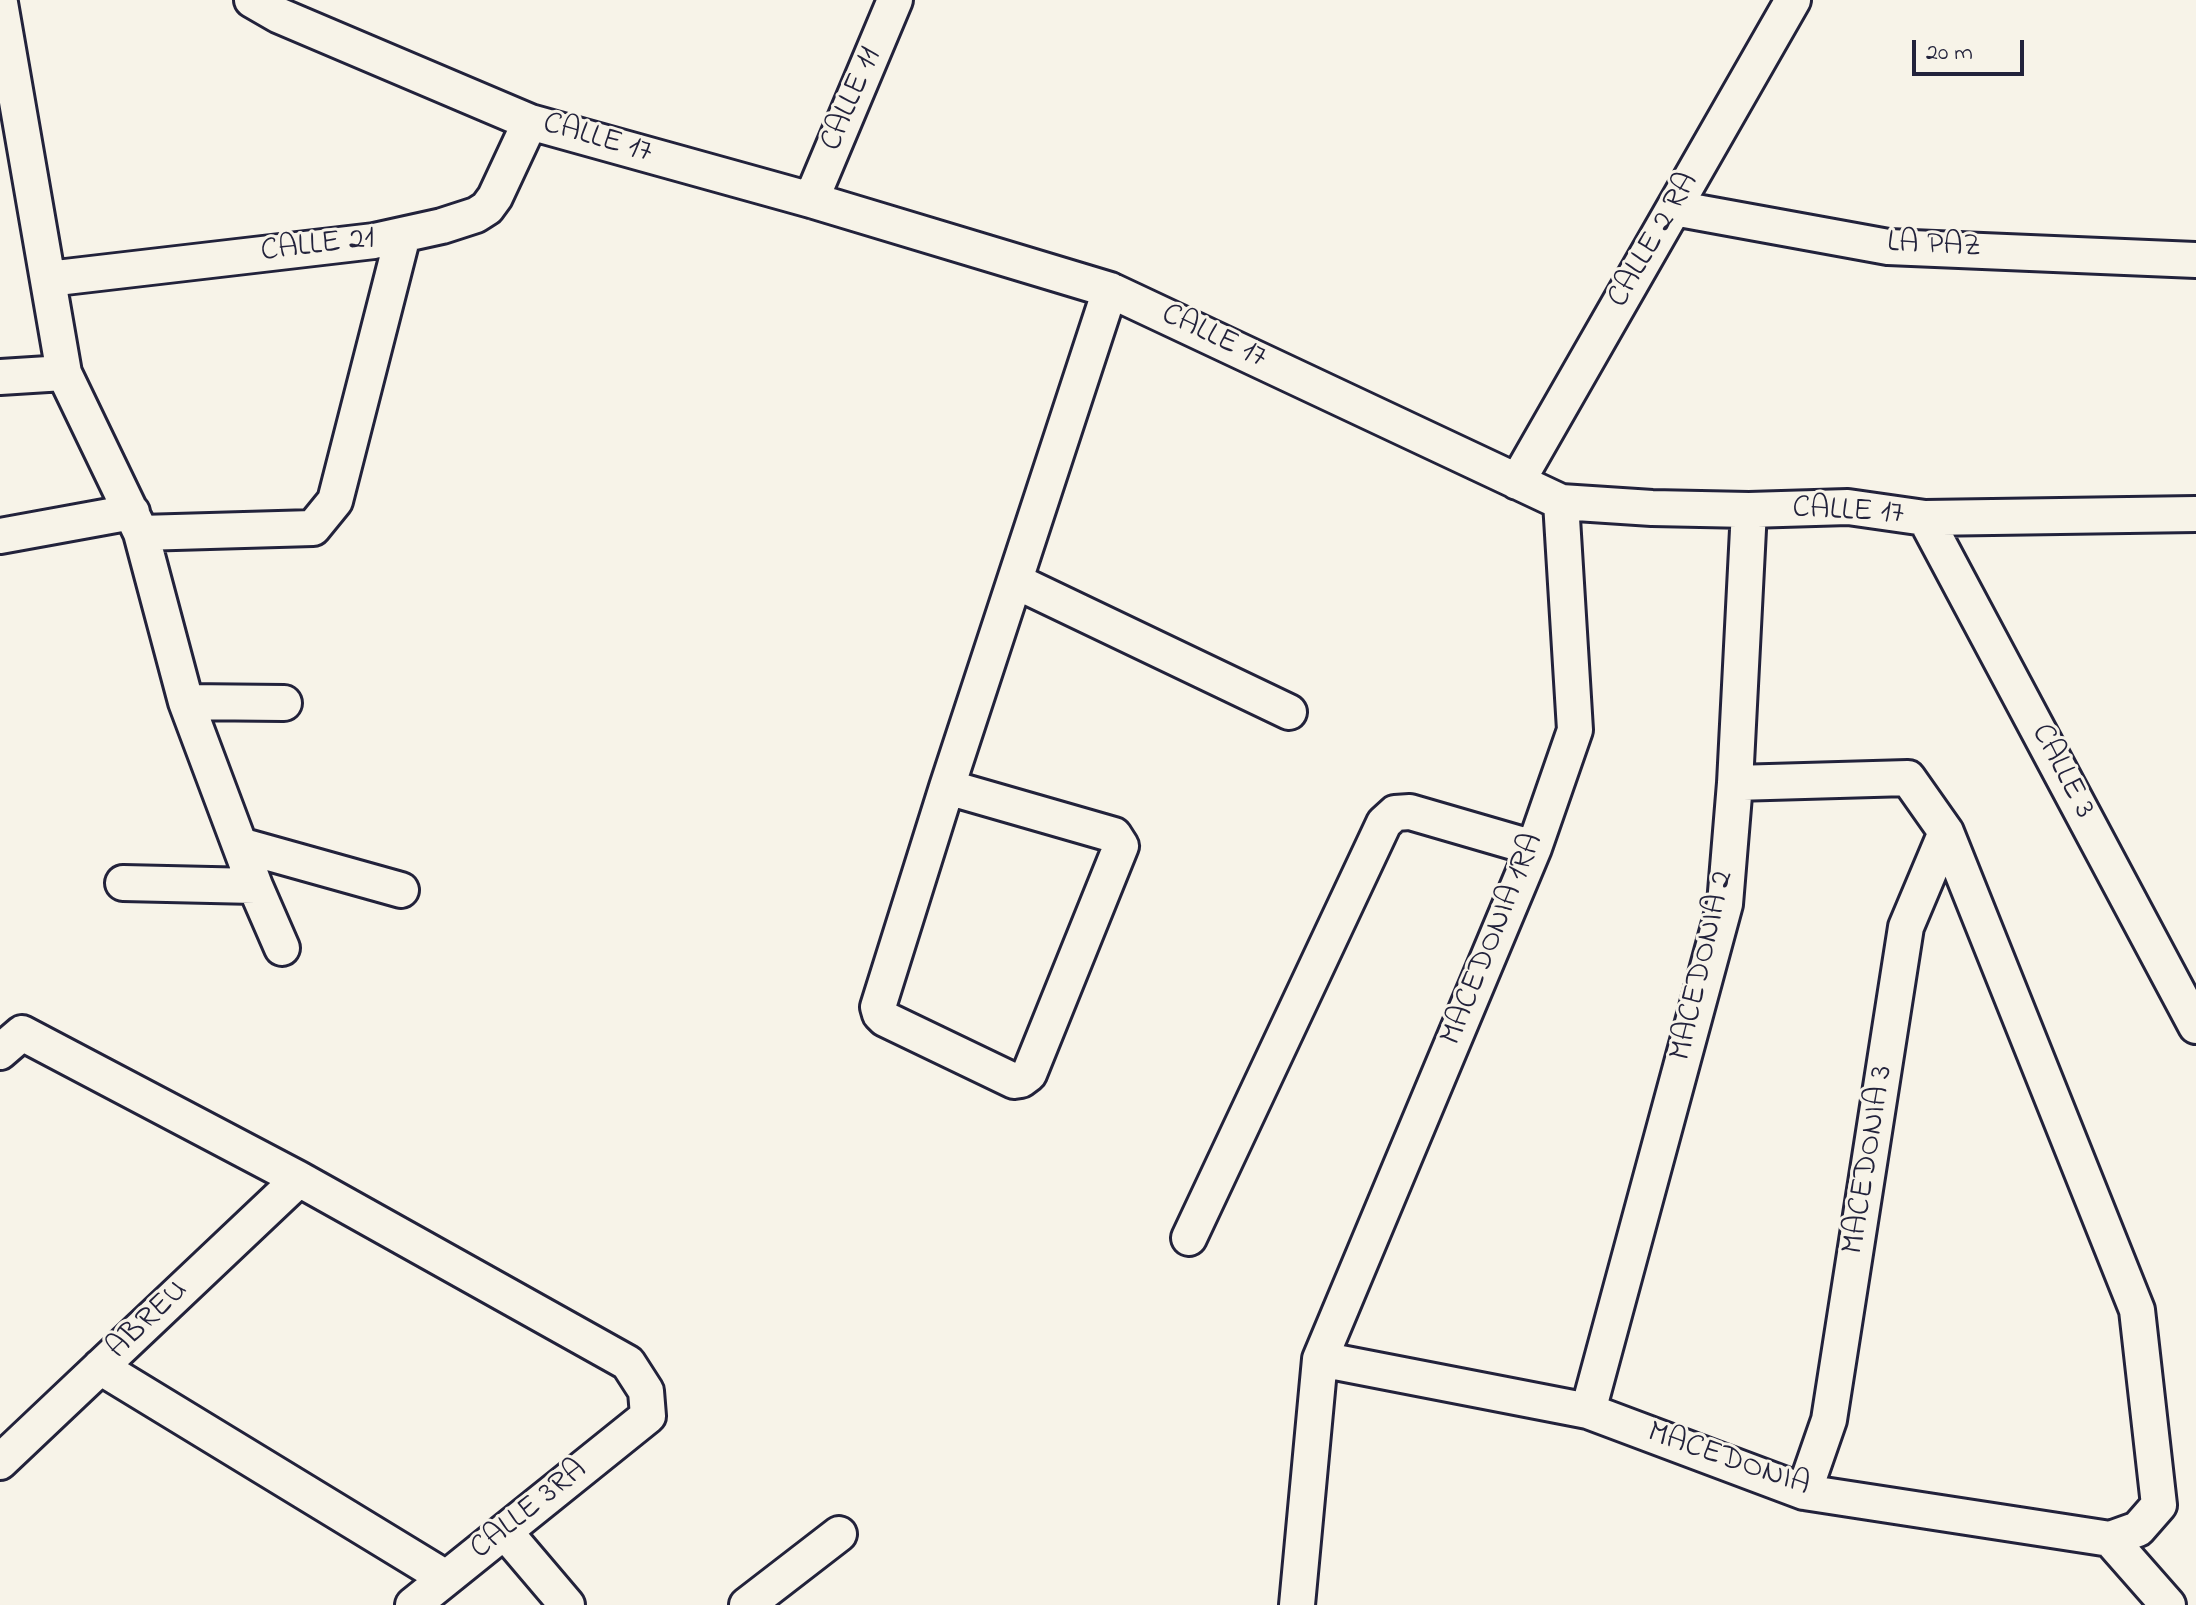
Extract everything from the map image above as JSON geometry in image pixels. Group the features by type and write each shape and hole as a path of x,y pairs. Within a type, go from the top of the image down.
{"street":[{"name":"CALLE 17","path":"252,0 278,15 530,122 811,200 1110,290 1561,502 1749,510 1848,507 1925,518 2195,519"},
{"name":"CALLE 11","path":"811,200 895,0"},
{"name":"CALLE 2 RA","path":"1517,482 1793,0"},
{"path":"0,3 15,167 48,279 64,373 137,523 186,702 255,886 282,948"},
{"name":"CALLE 21","path":"48,279 374,241 476,215 487,208 495,197 530,122"},
{"name":"LA PAZ","path":"1674,208 1888,247 2196,260"},
{"path":"0,536 137,523 313,528 335,501 403,235"},
{"path":"947,787 1114,835 1121,846 1029,1074 1021,1080 1014,1081 885,1019 878,1007 947,787 1110,290"},
{"path":"0,377 64,373"},
{"name":"MACEDONIA 1RA","path":"1297,1605 1320,1359 1534,848 1575,730 1561,502"},
{"name":"MACEDONIA 2","path":"1588,1411 1725,904 1735,783 1749,510"},
{"name":"CALLE 3","path":"1925,518 2196,1026"},
{"path":"1015,581 1289,712"},
{"path":"186,702 284,703"},
{"path":"1735,783 1908,778 1946,832 2137,1310 2159,1505 2124,1534 2168,1605"},
{"path":"1189,1238 1384,823 1395,813 1410,812 1534,848"},
{"name":"MACEDONIA 3","path":"1804,1492 1829,1420 1906,927 1946,832"},
{"path":"240,845 401,890"},
{"path":"123,883 255,886"},
{"path":"11,1042 299,1179"},
{"name":"ABREU","path":"2,1457 299,1179"},
{"name":"CALLE 3RA","path":"299,1179 628,1363 646,1391 648,1416 413,1605"},
{"name":"MACEDONIA","path":"1320,1359 1588,1411 1804,1492 2124,1534"},
{"path":"100,1367 446,1578"},
{"path":"505,1532 567,1605"},
{"path":"747,1605 839,1534"}]}
